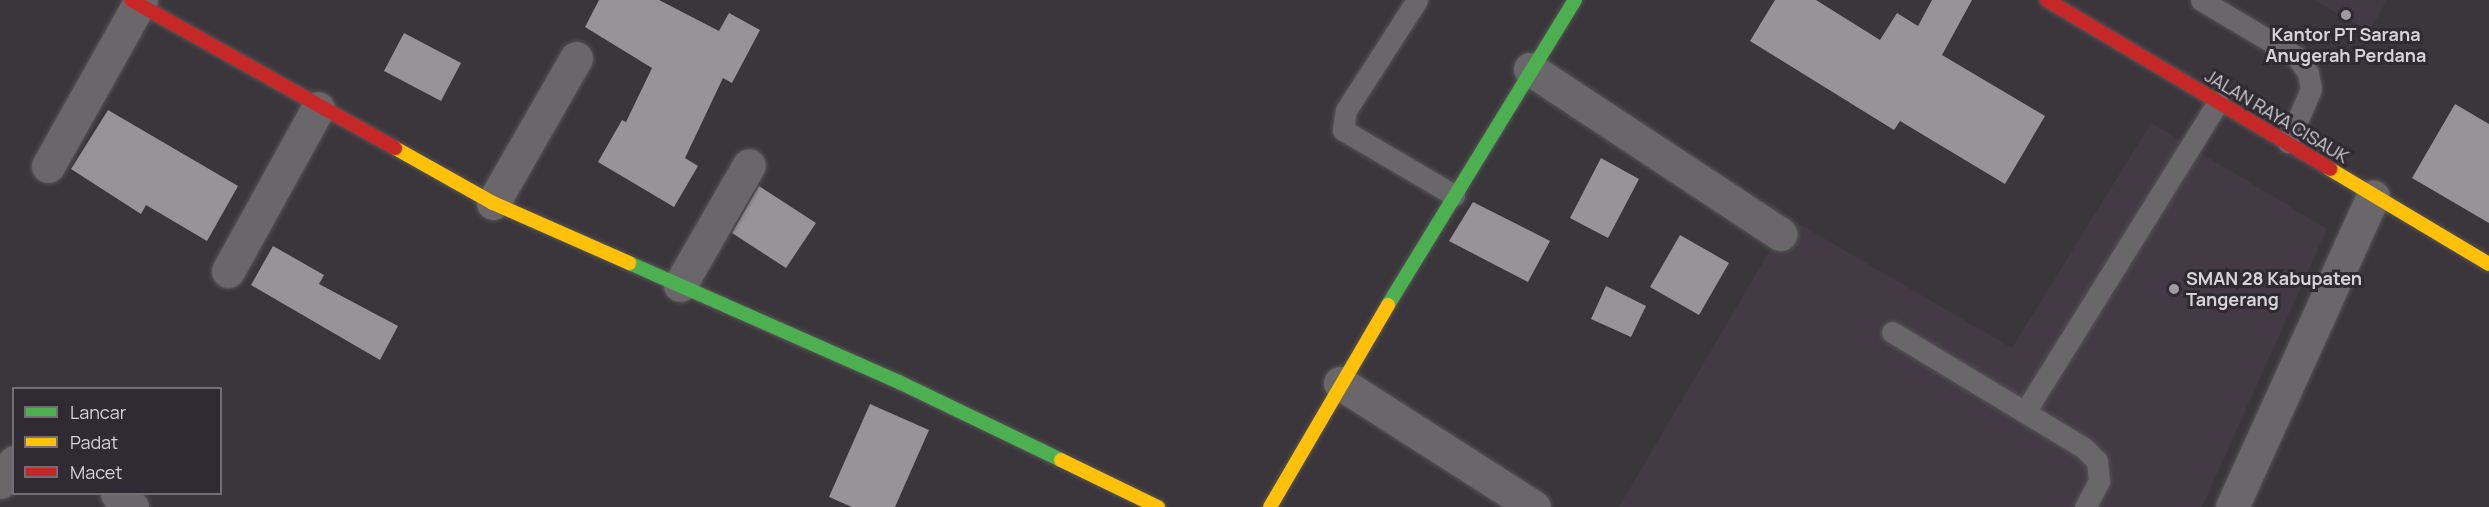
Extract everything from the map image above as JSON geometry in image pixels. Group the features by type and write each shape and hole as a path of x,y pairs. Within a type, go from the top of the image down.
{"street":[{"path":"1270,507 1340,383 1530,69 1575,0"},
{"name":"JALAN RAYA CISAUK","path":"2047,0 2489,264"},
{"path":"48,166 136,1 318,108 493,203 899,382 1158,507"},
{"path":"493,203 576,58"},
{"path":"1530,69 1780,234"},
{"path":"228,272 318,108"},
{"path":"680,285 749,165"},
{"path":"2232,507 2373,195"},
{"path":"1340,383 1534,507"},
{"path":"0,482 12,465"},
{"path":"118,495 132,507"}],"lane":[{"path":"1417,0 1346,110 1343,130 1454,195"},
{"path":"2200,0 2297,57 2308,73 2311,89 2288,142"},
{"path":"2025,412 2217,102"},
{"path":"1892,332 2025,412 2097,461 2099,481 2085,507"}],"shaded area":[{"path":"2315,0 2387,0 2369,32"},
{"name":"SMAN 28 Kabupaten Tangerang","path":"2151,123 2327,229 2202,507 1619,507 1789,218 2012,348"}],"building":[{"path":"599,0 659,0 719,31 729,13 760,30 732,83 723,78 685,158 698,166 674,207 598,162 622,120 626,122 652,68 585,27"},
{"path":"1775,0 1816,0 1880,40 1897,13 1918,26 1932,0 1972,0 1942,55 2045,116 2005,184 1900,121 1894,130 1750,41"},
{"path":"404,33 461,63 441,101 384,71"},
{"path":"2455,104 2489,124 2489,223 2412,178"},
{"path":"108,110 238,186 207,241 146,205 141,214 71,169"},
{"path":"1601,158 1639,179 1608,238 1570,218"},
{"path":"759,186 816,223 786,268 732,233"},
{"path":"1473,202 1550,241 1528,282 1449,241"},
{"path":"1680,235 1729,263 1699,315 1650,287"},
{"path":"273,246 324,275 319,284 398,326 380,360 251,285"},
{"path":"1606,286 1646,306 1631,337 1591,319"},
{"path":"870,404 929,430 895,507 852,507 829,497"}],"traffic: fast":[{"path":"1388,305 1575,0"},
{"path":"629,263 899,382 1061,460"}],"traffic: slow":[{"path":"395,148 493,203 629,263"},
{"path":"2330,169 2489,264"},
{"path":"1270,507 1388,305"},
{"path":"1061,460 1158,507"}],"traffic: jam":[{"path":"131,0 395,148"},
{"path":"2047,0 2330,169"}],"place":[{"name":"Kantor PT Sarana Anugerah Perdana","path":"2346,15"},
{"name":"SMAN 28 Kabupaten Tangerang","path":"2174,289"}]}
